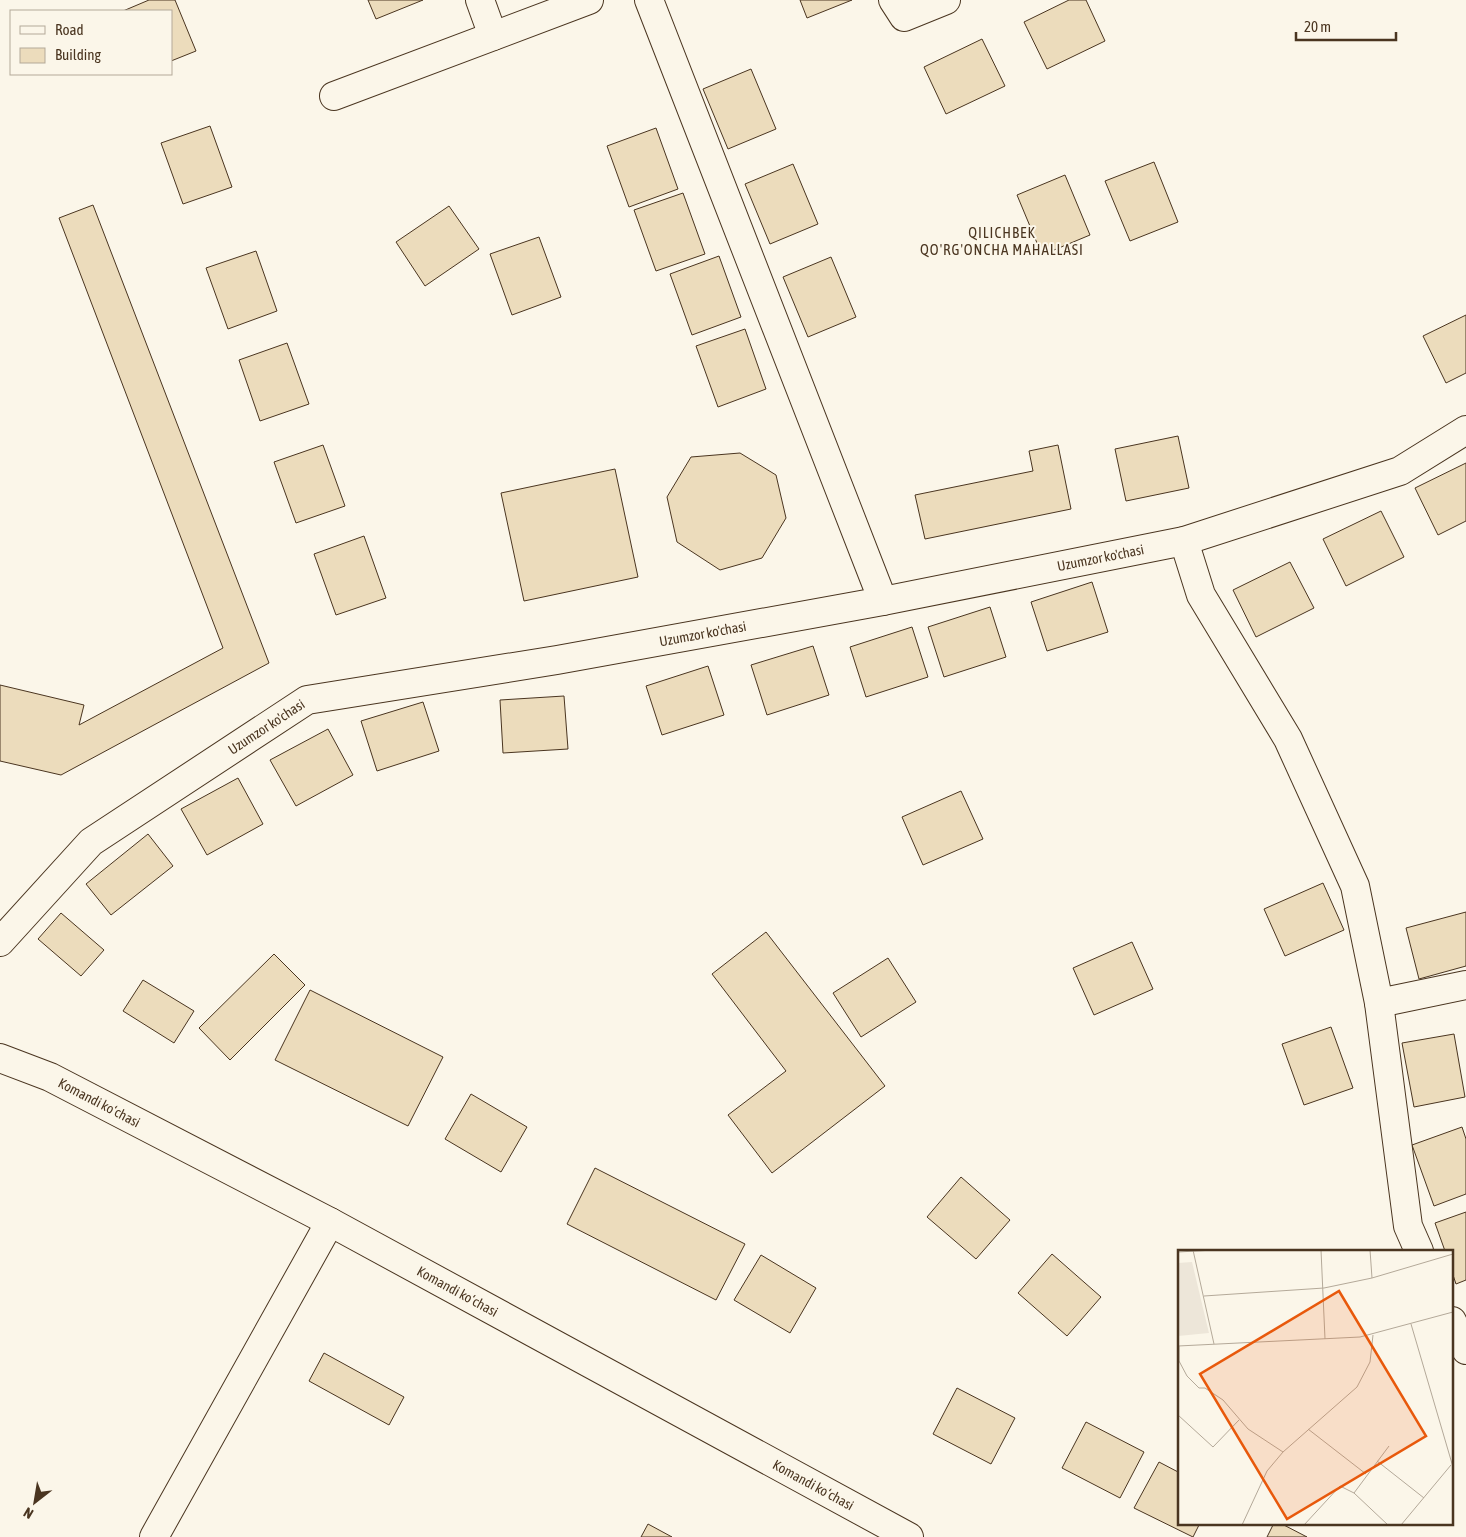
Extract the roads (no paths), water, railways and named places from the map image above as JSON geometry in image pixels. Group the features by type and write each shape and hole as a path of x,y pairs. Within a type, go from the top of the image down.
{"street":[{"path":"480,0 493,36"},
{"path":"334,96 589,0"},
{"path":"650,0 883,601"},
{"path":"892,0 904,17 946,0"},
{"name":"Uzumzor ko'chasi","path":"0,942 91,842 307,700 557,660 883,601 1184,541 1400,471 1466,430"},
{"path":"1184,541 1201,595 1288,739 1355,886 1379,1003 1408,1226 1419,1250"},
{"path":"1379,1003 1466,985"},
{"name":"Komandi ko‘chasi","path":"0,1058 50,1077 330,1222 909,1537"},
{"path":"154,1537 330,1222"},
{"path":"1454,1325 1466,1350"}],"district":[{"name":"QILICHBEK QO'RG'ONCHA MAHALLASI","path":"1002,240"}]}
